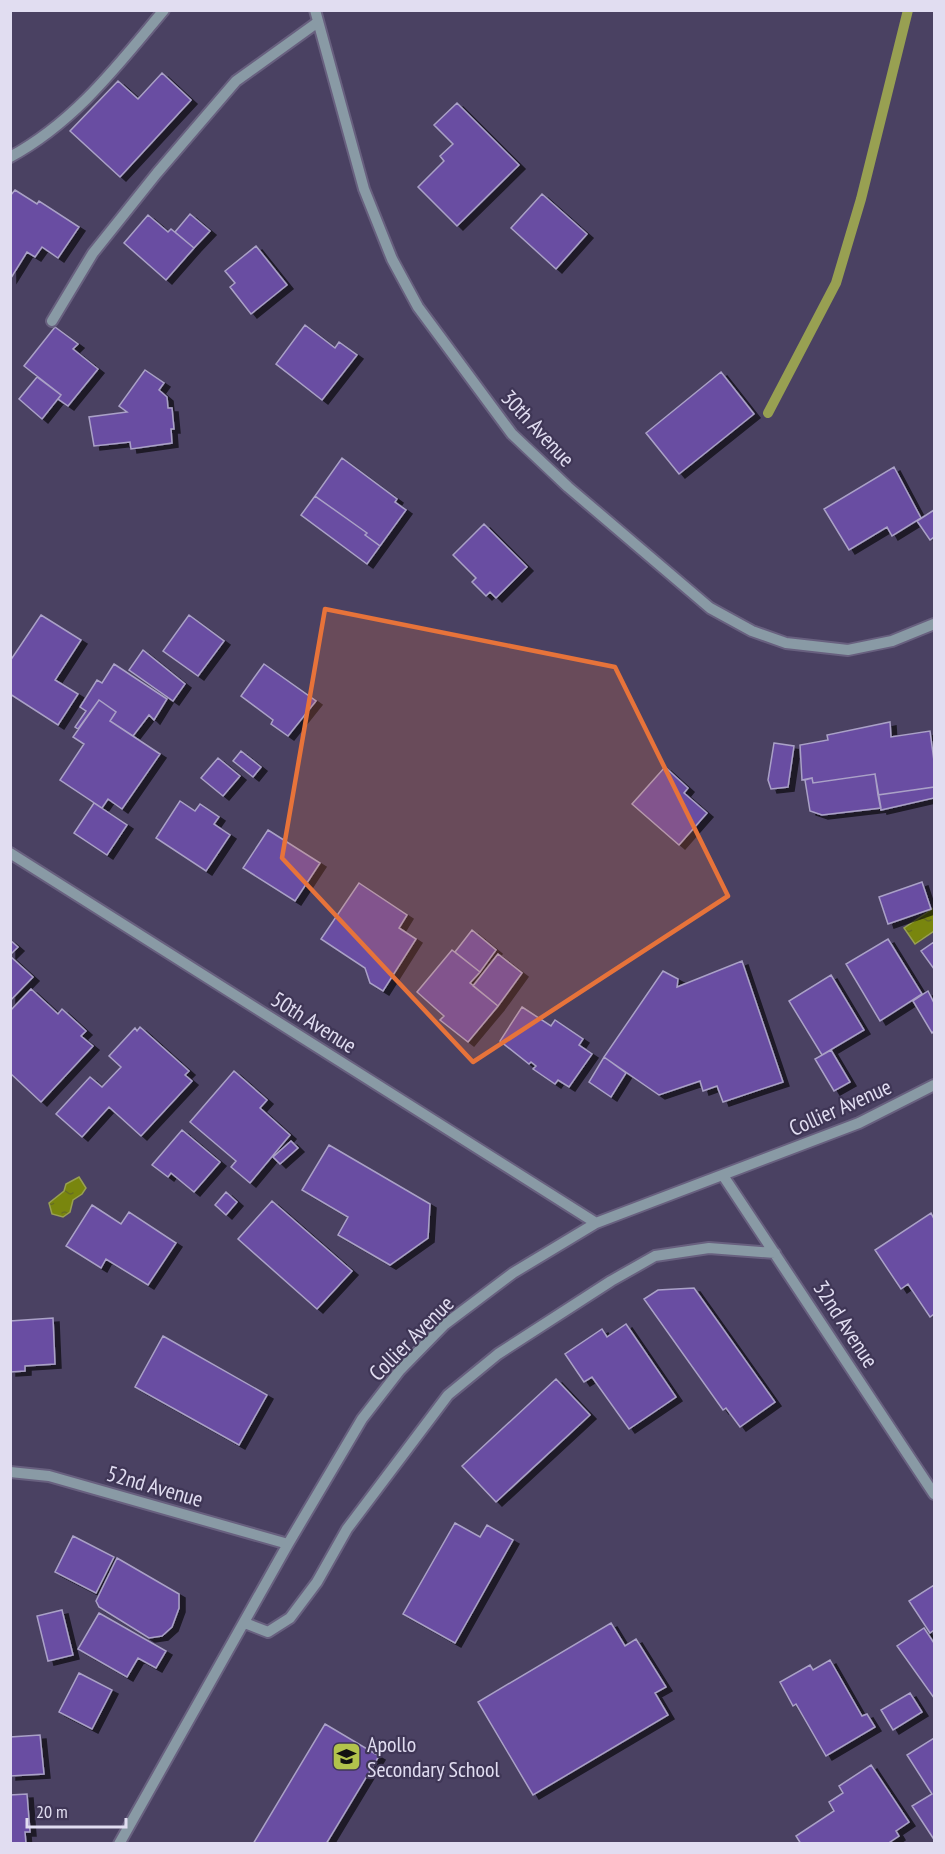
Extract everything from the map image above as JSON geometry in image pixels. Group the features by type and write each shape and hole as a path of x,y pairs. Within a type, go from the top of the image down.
{"street":[{"path":"10,157 52,131 95,93 164,10"},
{"path":"52,321 93,253 157,173 236,81 316,16"},
{"name":"30th Avenue","path":"316,16 364,189 392,259 418,307 512,434 568,487 710,608 752,631 786,643 848,650 892,641 934,624"},
{"name":"50th Avenue","path":"10,853 596,1223"},
{"name":"Collier Avenue","path":"119,1844 288,1544 362,1419 400,1370 444,1325 505,1279 596,1223 724,1177 859,1123 934,1085"},
{"name":"32nd Avenue","path":"724,1177 934,1494"},
{"path":"245,1623 268,1632 290,1618 317,1582 347,1529 447,1395 498,1354 611,1281 655,1256 709,1248 775,1253"},
{"name":"52nd Avenue","path":"10,1472 49,1476 288,1544"}],"highlighted area":[{"path":"325,609 615,667 728,896 473,1062 282,858"}],"water":[{"path":"934,908 934,931 915,944 904,928"},
{"path":"79,1177 86,1188 73,1200 70,1212 63,1217 52,1214 49,1203 64,1191 66,1184"}],"building":[{"path":"162,73 191,100 120,177 70,131 118,81 138,99"},
{"path":"457,103 519,165 457,226 418,187 444,161 440,156 453,144 434,125"},
{"path":"15,190 37,204 39,201 79,227 58,258 42,247 35,257 27,252 11,278 10,196"},
{"path":"542,194 587,234 556,269 511,228"},
{"path":"190,214 210,231 194,248 175,232"},
{"path":"148,215 168,232 171,229 194,248 166,280 124,243"},
{"path":"256,246 287,285 251,314 230,287 235,283 225,271"},
{"path":"305,325 335,348 339,342 357,355 322,400 276,364"},
{"path":"55,327 78,344 73,349 98,369 68,406 58,399 61,395 24,366"},
{"path":"145,370 164,383 159,390 167,397 168,408 172,408 174,429 171,429 172,443 131,449 130,442 94,446 89,417 127,412 119,406"},
{"path":"721,372 754,414 679,474 646,433"},
{"path":"37,377 61,395 42,419 19,399"},
{"path":"342,458 397,499 395,502 406,510 380,546 365,535 367,533 315,496"},
{"path":"894,467 921,518 892,536 887,527 849,550 824,509"},
{"path":"315,496 367,533 365,535 380,546 367,564 301,515"},
{"path":"934,510 934,537 930,540 917,521"},
{"path":"484,524 527,567 496,598 490,592 486,596 472,582 476,578 453,555"},
{"path":"41,615 81,640 55,680 78,694 58,725 10,694 10,661"},
{"path":"189,615 224,641 198,676 163,651"},
{"path":"143,650 185,684 173,701 129,670"},
{"path":"114,664 167,699 154,720 149,715 133,736 110,721 116,712 99,700 78,729 75,727 86,711 80,707 97,680 102,683"},
{"path":"264,664 316,701 288,736 271,724 273,720 241,696"},
{"path":"99,700 116,712 110,721 160,754 122,809 108,799 102,808 60,780 84,744 73,737"},
{"path":"890,722 891,737 930,731 934,761 934,787 878,795 875,774 813,783 812,778 802,780 800,745 828,740 827,735"},
{"path":"774,743 794,746 788,787 771,789 768,780"},
{"path":"241,751 261,767 253,777 233,761"},
{"path":"218,758 240,776 223,796 201,778"},
{"path":"665,767 688,788 684,793 707,813 679,845 632,804"},
{"path":"875,774 881,808 822,815 810,811 805,780 812,778 813,783"},
{"path":"934,787 934,798 881,810 878,795"},
{"path":"180,801 195,811 200,804 219,817 214,824 230,835 206,871 156,838"},
{"path":"94,803 127,825 107,855 74,833"},
{"path":"268,830 320,863 295,901 243,868"},
{"path":"922,882 931,909 888,924 879,897"},
{"path":"359,883 407,915 399,928 416,939 383,991 370,983 365,968 321,939"},
{"path":"472,930 496,950 480,972 455,952"},
{"path":"888,939 922,994 880,1021 846,964"},
{"path":"10,940 18,947 10,955"},
{"path":"934,942 934,969 921,951"},
{"path":"452,950 480,972 470,983 498,1006 468,1042 440,1020 444,1016 417,992"},
{"path":"498,954 522,973 498,1006 473,986"},
{"path":"10,956 33,977 10,1001"},
{"path":"742,961 783,1082 723,1102 717,1086 703,1091 700,1081 659,1095 604,1057 663,971 678,979 677,987"},
{"path":"831,975 864,1030 822,1055 789,1001"},
{"path":"31,989 58,1014 62,1009 86,1031 81,1036 93,1046 41,1102 10,1073 10,1011"},
{"path":"928,991 934,1003 934,1031 932,1033 913,1001"},
{"path":"522,1007 551,1026 555,1020 583,1039 579,1045 592,1054 569,1087 558,1080 555,1084 533,1069 536,1066 531,1062 529,1064 500,1041"},
{"path":"140,1027 189,1071 185,1075 192,1081 141,1136 109,1107 82,1137 56,1114 90,1077 102,1087 121,1067 109,1056 135,1028 137,1031"},
{"path":"831,1050 850,1082 834,1091 815,1059"},
{"path":"604,1057 626,1073 611,1097 589,1082"},
{"path":"234,1071 267,1100 260,1108 290,1135 250,1183 231,1167 236,1161 190,1122"},
{"path":"182,1130 220,1162 194,1192 171,1173 168,1177 152,1165"},
{"path":"291,1141 298,1148 280,1164 273,1157"},
{"path":"329,1145 430,1204 428,1238 390,1265 338,1235 348,1217 302,1190"},
{"path":"226,1192 237,1202 226,1215 215,1205"},
{"path":"272,1201 352,1271 317,1309 238,1239"},
{"path":"92,1205 121,1224 129,1212 176,1243 148,1285 106,1259 101,1268 66,1246"},
{"path":"931,1213 934,1219 934,1314 930,1317 908,1284 901,1289 875,1250"},
{"path":"694,1288 775,1402 740,1427 726,1408 723,1410 644,1299 658,1290"},
{"path":"53,1318 55,1364 25,1366 25,1371 10,1372 10,1321"},
{"path":"626,1324 676,1397 629,1429 592,1377 584,1382 565,1354 602,1329 607,1337"},
{"path":"163,1336 267,1395 239,1445 135,1387"},
{"path":"556,1379 590,1415 496,1502 462,1466"},
{"path":"455,1523 480,1537 487,1525 513,1540 455,1643 403,1614"},
{"path":"73,1536 114,1557 96,1593 55,1572"},
{"path":"117,1558 179,1594 179,1608 172,1627 162,1636 149,1638 99,1607 96,1601"},
{"path":"934,1585 934,1630 930,1633 909,1601"},
{"path":"62,1610 73,1655 48,1661 37,1616"},
{"path":"99,1613 166,1651 156,1668 138,1658 127,1677 78,1649"},
{"path":"611,1623 625,1646 636,1639 666,1687 655,1693 668,1715 533,1795 478,1702"},
{"path":"924,1628 934,1643 934,1698 897,1646"},
{"path":"830,1660 862,1716 867,1714 875,1727 826,1756 796,1704 793,1706 780,1682 810,1665 813,1670"},
{"path":"79,1673 112,1690 92,1729 59,1712"},
{"path":"910,1693 922,1712 893,1730 881,1710"},
{"path":"325,1724 379,1756 326,1844 253,1844"},
{"path":"40,1735 44,1774 10,1776 10,1737"},
{"path":"934,1738 933,1838 912,1806 932,1794 907,1755"},
{"path":"871,1765 909,1822 896,1831 899,1836 887,1844 801,1844 796,1836 834,1811 829,1802 843,1793 839,1786"},
{"path":"27,1794 30,1832 25,1832 26,1844 10,1844 10,1795"}],"waterway":[{"path":"768,413 836,283 861,199 908,10"}],"place":[{"name":"Apollo Secondary School","path":"346,1757"}]}
